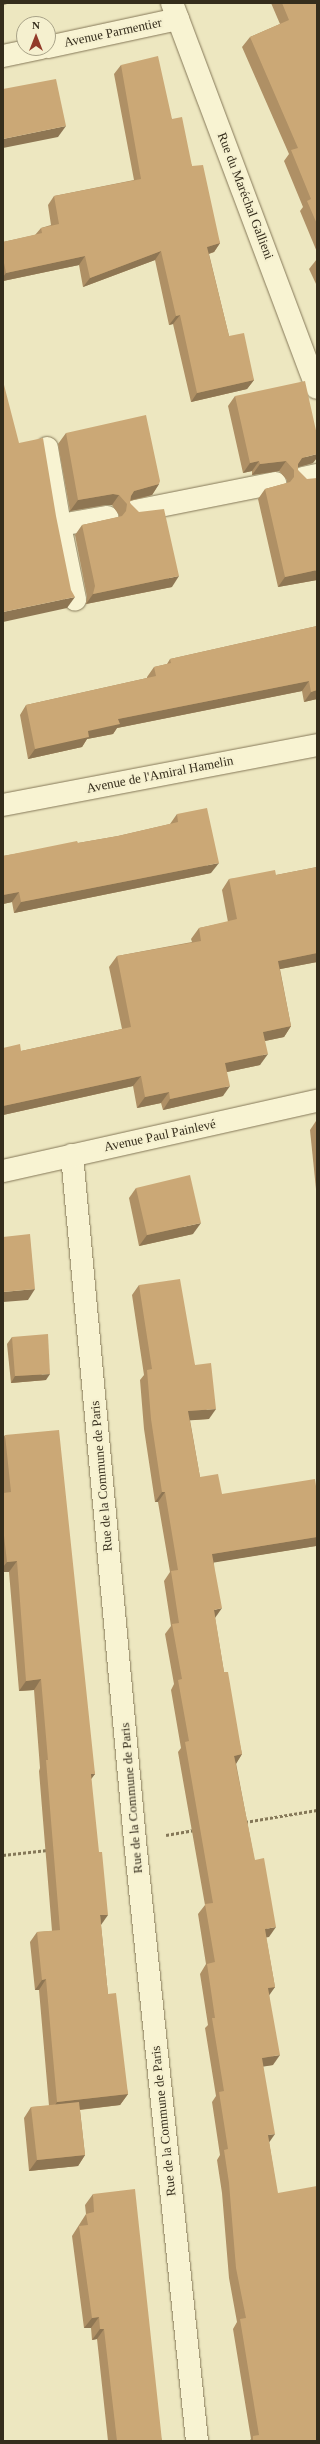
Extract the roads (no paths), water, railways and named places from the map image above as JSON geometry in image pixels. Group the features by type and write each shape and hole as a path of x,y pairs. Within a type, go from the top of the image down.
{"street":[{"name":"Avenue Parmentier","path":"56,45 175,11"},
{"name":"Rue du Maréchal Gallieni","path":"175,11 317,388"},
{"path":"3,56 16,53"},
{"path":"47,448 60,526 75,599"},
{"path":"135,512 275,484"},
{"path":"60,526 107,517"},
{"name":"Avenue de l'Amiral Hamelin","path":"3,805 317,745"},
{"name":"Avenue Paul Painlevé","path":"3,1171 317,1101"},
{"name":"Rue de la Commune de Paris","path":"72,1155 135,1833 197,2441"}]}
